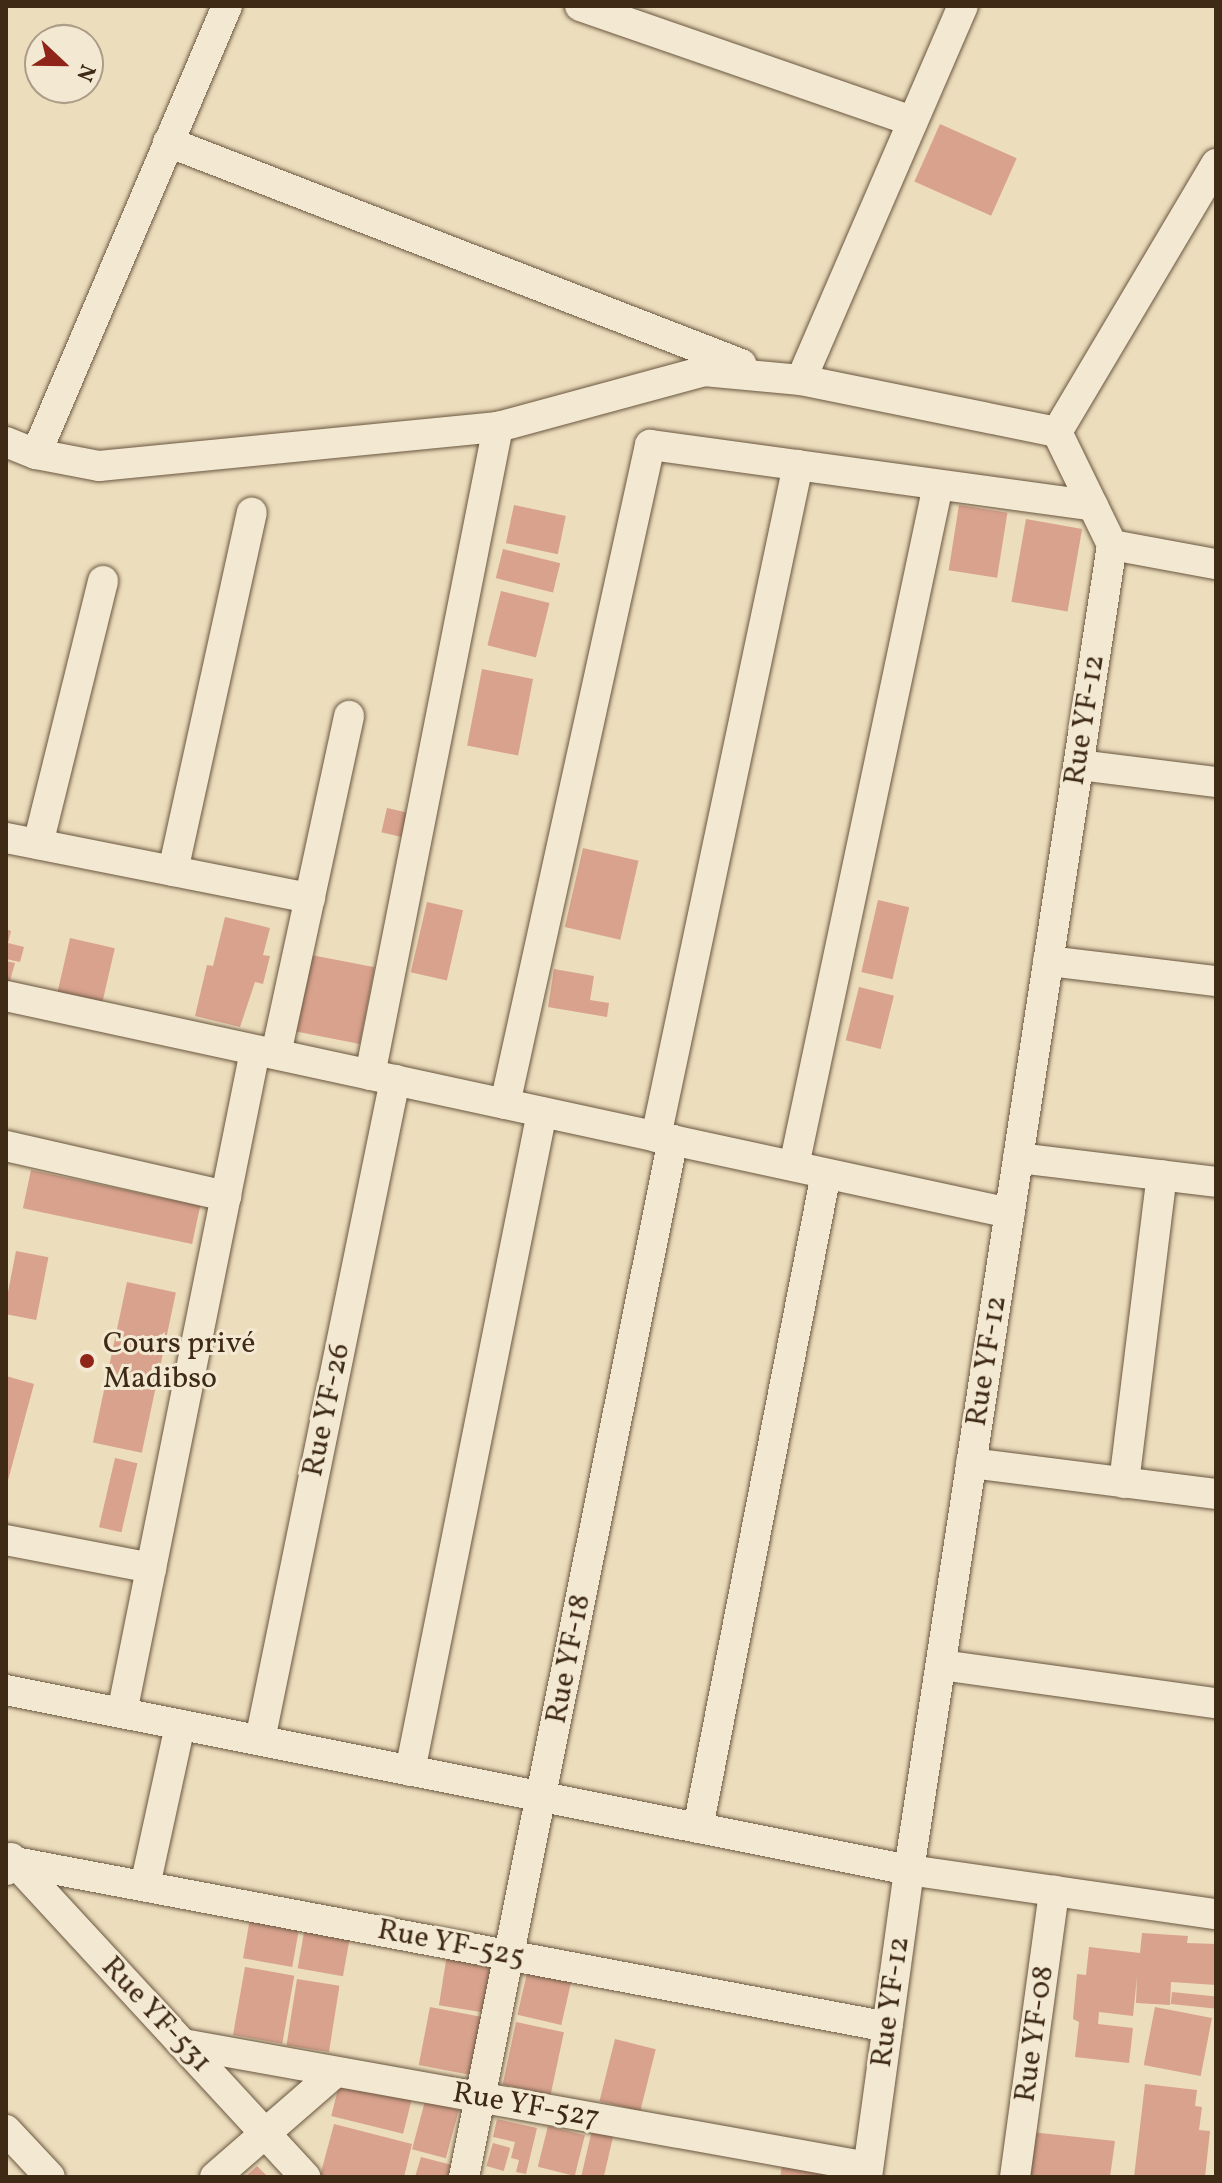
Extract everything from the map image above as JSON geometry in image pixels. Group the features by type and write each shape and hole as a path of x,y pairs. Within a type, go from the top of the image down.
{"street":[{"path":"36,454 227,6"},
{"path":"580,6 913,121"},
{"path":"788,379 913,121 963,6"},
{"path":"168,142 788,379"},
{"path":"1057,432 1203,214 1216,164"},
{"path":"6,442 36,454 99,466 498,427 704,371 788,379 1057,432"},
{"name":"Rue YF-26","path":"260,1740 498,427"},
{"path":"1057,432 1112,545 1216,564"},
{"path":"505,1104 650,445 1093,506"},
{"name":"Rue YF-18","path":"464,2177 541,1797 665,1139 798,465"},
{"path":"794,1166 938,485"},
{"path":"173,871 252,513"},
{"name":"Rue YF-12","path":"868,2172 909,1870 1112,545"},
{"path":"38,844 103,581"},
{"path":"122,1713 226,1196 310,898 349,716"},
{"path":"1079,765 1216,780"},
{"path":"6,838 310,898"},
{"path":"1048,961 1216,981"},
{"path":"6,996 1010,1213"},
{"path":"410,1771 542,1112"},
{"path":"7,1151 226,1196"},
{"path":"1018,1158 1216,1182"},
{"path":"698,1828 826,1174"},
{"path":"1124,1483 1162,1175"},
{"path":"971,1463 1216,1494"},
{"path":"6,1540 151,1568"},
{"path":"941,1665 1216,1703"},
{"path":"6,1690 909,1870 1216,1914"},
{"path":"145,1886 180,1725"},
{"name":"Rue YF-525","path":"9,1862 888,2027"},
{"name":"Rue YF-531","path":"9,1862 305,2177"},
{"name":"Rue YF-08","path":"1015,2177 1054,1891"},
{"name":"Rue YF-527","path":"183,2044 868,2172"},
{"path":"215,2177 336,2072"},
{"path":"6,2130 50,2177"}],"building":[{"path":"940,124 1017,158 991,216 914,182"},
{"path":"514,505 566,516 558,554 506,543"},
{"path":"959,505 1007,513 997,578 949,570"},
{"path":"1026,519 1082,529 1068,612 1011,602"},
{"path":"503,549 560,563 553,592 496,578"},
{"path":"501,591 550,603 536,657 487,645"},
{"path":"482,669 533,679 518,755 467,746"},
{"path":"387,808 413,814 408,838 381,832"},
{"path":"583,848 639,861 620,940 565,927"},
{"path":"878,900 909,907 893,979 861,972"},
{"path":"427,902 463,910 447,980 411,972"},
{"path":"225,917 270,928 263,955 270,956 263,984 255,982 240,1027 195,1016 207,965 213,966"},
{"path":"6,929 11,931 8,943 24,947 20,962 6,959"},
{"path":"70,938 115,948 102,1006 57,995"},
{"path":"306,954 375,967 360,1044 291,1031"},
{"path":"6,961 15,963 9,984 6,983"},
{"path":"554,969 594,976 590,1000 609,1003 607,1017 548,1007"},
{"path":"859,987 894,996 881,1049 846,1040"},
{"path":"31,1170 200,1206 192,1244 23,1208"},
{"path":"16,1251 48,1257 36,1320 6,1314"},
{"path":"127,1282 176,1292 142,1453 93,1442"},
{"path":"6,1376 34,1384 7,1484 6,1484"},
{"path":"115,1458 137,1463 121,1532 99,1527"},
{"path":"251,1913 300,1922 292,1967 243,1958"},
{"path":"306,1921 351,1929 343,1976 298,1968"},
{"path":"1142,1933 1188,1936 1187,1943 1216,1944 1216,1985 1171,1982 1170,2005 1136,2003 1137,1977 1133,2016 1099,2012 1098,2024 1133,2028 1129,2063 1075,2057 1079,2022 1073,2019 1077,1974 1086,1975 1089,1947 1140,1953"},
{"path":"448,1948 494,1955 485,2013 439,2005"},
{"path":"245,1967 294,1976 282,2044 233,2035"},
{"path":"528,1969 572,1979 561,2025 517,2015"},
{"path":"297,1979 339,1986 329,2052 287,2045"},
{"path":"1172,1992 1216,1997 1215,2009 1171,2004"},
{"path":"430,2007 482,2017 471,2075 419,2065"},
{"path":"1155,2007 1212,2018 1201,2076 1144,2065"},
{"path":"516,2022 564,2032 551,2095 503,2085"},
{"path":"615,2039 656,2049 640,2111 600,2101"},
{"path":"340,2081 412,2099 403,2134 331,2116"},
{"path":"1145,2084 1197,2090 1195,2106 1202,2107 1199,2130 1210,2131 1205,2177 1134,2177"},
{"path":"425,2101 459,2110 446,2158 412,2149"},
{"path":"497,2119 537,2128 526,2174 516,2172 519,2160 511,2158 515,2142 493,2137"},
{"path":"334,2124 412,2144 404,2177 320,2176"},
{"path":"548,2126 585,2135 575,2176 538,2167"},
{"path":"592,2130 613,2135 604,2177 581,2177"},
{"path":"1031,2132 1115,2141 1110,2177 1026,2177"},
{"path":"493,2143 510,2148 504,2171 486,2166"},
{"path":"784,2155 830,2163 827,2177 780,2177"},
{"path":"421,2157 452,2165 449,2177 415,2177"},
{"path":"257,2166 268,2177 245,2177"}],"place":[{"name":"Cours privé Madibso","path":"87,1361"}]}
